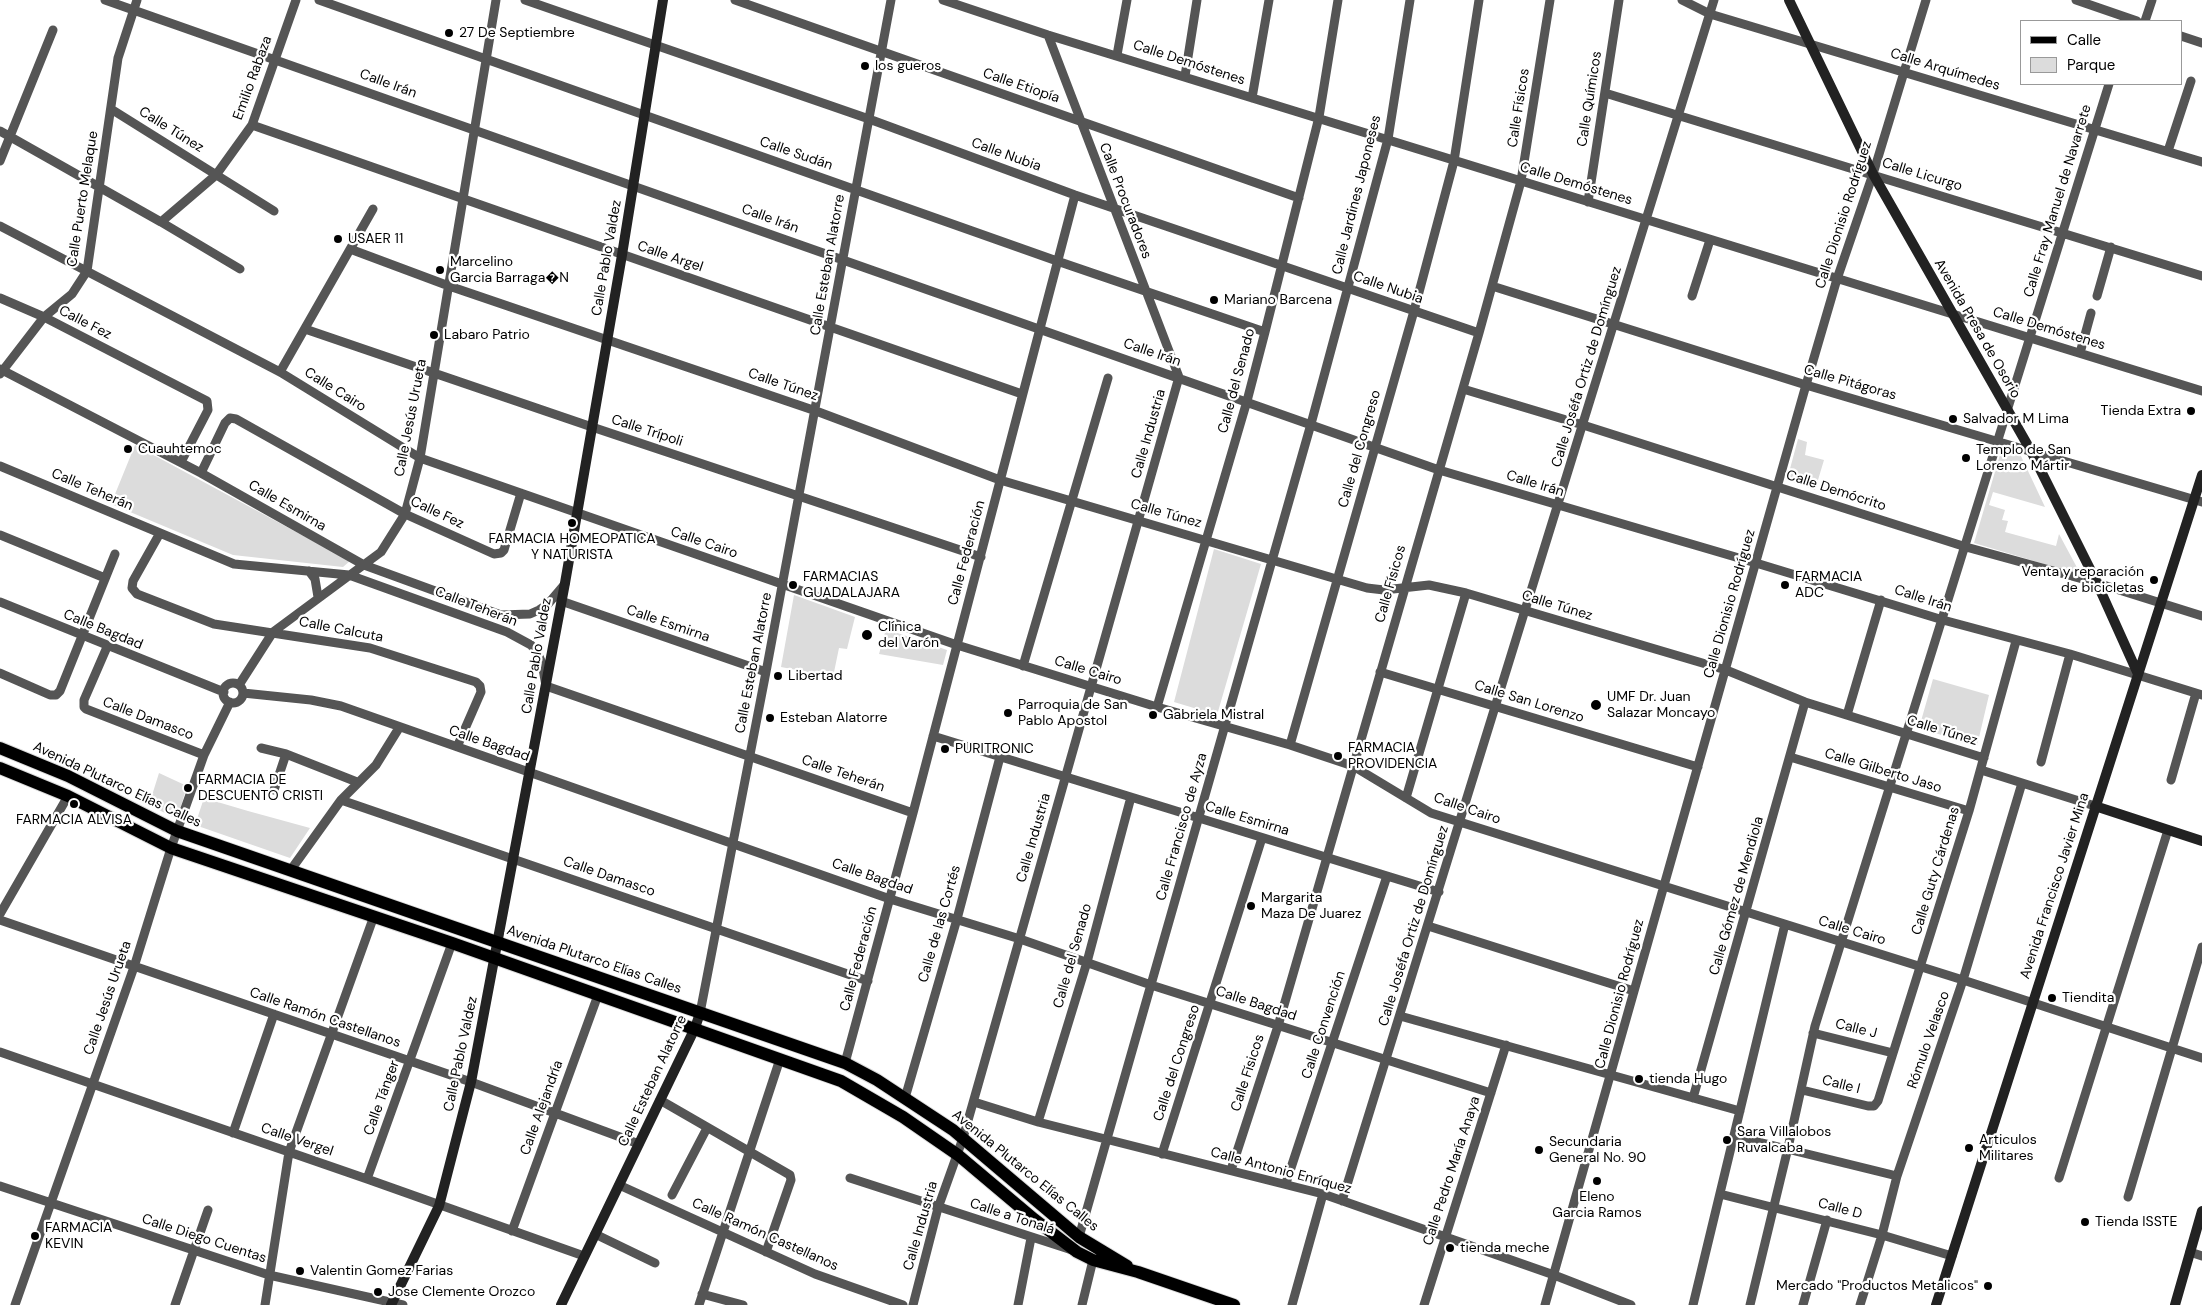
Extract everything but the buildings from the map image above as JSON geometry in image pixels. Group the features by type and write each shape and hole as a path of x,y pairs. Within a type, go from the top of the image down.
{"main road":[{"name":"Avenida Plutarco Elías Calles","path":"0,748 68,776 177,831 845,1063 906,1098 963,1138 1079,1237 1138,1272"},
{"name":"Avenida Plutarco Elías Calles","path":"0,769 68,796 171,848 452,943 842,1081 903,1117 958,1155 1077,1252 1093,1260 1138,1272 1234,1305"},
{"path":"1041,1224 1050,1213"}],"street":[{"name":"Calle Irán","path":"105,0 275,58 1439,470 1943,620 2138,674 2199,694"},
{"name":"Calle Puerto Melaque","path":"1,371 44,317 72,294 88,271 118,58 137,0"},
{"name":"Emilio Rabaza","path":"162,222 216,175 252,124 296,0"},
{"name":"Calle Sudán","path":"318,0 1057,261 1265,332"},
{"name":"Calle Jesús Urueta","path":"241,689 274,632 318,597 364,566 381,552 405,514 420,458 496,0"},
{"name":"Calle Nubia","path":"524,0 869,119 1075,195 1479,333"},
{"name":"Calle Pablo Valdez","path":"395,1304 439,1206 471,1082 565,584 634,185 663,0"},
{"name":"Calle Etiopía","path":"735,0 1298,198"},
{"name":"Calle Esteban Alatorre","path":"561,1305 695,1028 700,1013 800,496 891,0"},
{"name":"Calle Demóstenes","path":"943,0 1048,35 1319,117 1454,161 2202,391"},
{"path":"1118,55 1127,0"},
{"path":"1185,76 1197,0"},
{"path":"1252,98 1269,0"},
{"name":"Calle del Senado","path":"1157,707 1247,401 1265,332 1319,117 1338,0"},
{"name":"Calle Jardines Japoneses","path":"1311,424 1388,139 1410,0"},
{"name":"Calle del Congreso","path":"1290,744 1414,311 1454,161 1480,0"},
{"name":"Calle Físicos","path":"1231,1170 1278,1026 1463,389 1521,181 1550,0"},
{"name":"Calle Químicos","path":"1588,202 1620,0"},
{"name":"Calle Arquímedes","path":"1682,0 1710,14 2202,162"},
{"name":"Calle Joséfa Ortiz de Domínguez","path":"1342,1201 1714,0"},
{"name":"Avenida Presa de Osorio","path":"1789,0 1872,174 2031,451 2097,583 2138,674"},
{"name":"Calle Dionisio Rodríguez","path":"1545,1305 1612,1076 1634,991 1806,385 1926,0"},
{"path":"2145,20 2152,0"},
{"path":"2081,1 2132,20"},
{"path":"0,161 53,30"},
{"name":"Calle Procuradores","path":"1048,35 1112,207 1179,377"},
{"path":"2182,36 2202,43"},
{"path":"2168,151 2191,81"},
{"name":"Calle Fray Manuel de Navarrete","path":"1750,1305 1802,1090 1813,1033 2109,85"},
{"name":"Calle Licurgo","path":"1605,93 2202,276"},
{"name":"Calle Túnez","path":"111,109 274,211"},
{"name":"Calle Argel","path":"252,124 1022,394"},
{"path":"0,131 162,222 240,269"},
{"name":"Calle Federación","path":"845,1063 981,557 1075,195"},
{"path":"280,372 373,209"},
{"name":"Calle Cairo","path":"0,226 280,372 420,458 957,646 1157,707 1290,744 1353,766 1431,814 1920,966 2202,1058"},
{"path":"1692,296 1710,240"},
{"path":"2097,296 2111,247"},
{"name":"Calle Túnez","path":"350,249 607,341 816,410 1000,480 1376,590 1429,585 1466,593 1726,670 1805,702 1984,758"},
{"name":"Calle Pitágoras","path":"1492,286 1615,323 1806,385 2198,501"},
{"name":"Calle Fez","path":"0,298 44,317 205,400 209,404 208,410 181,462"},
{"path":"2080,353 2091,313"},
{"name":"Calle Trípoli","path":"305,328 434,374 981,557"},
{"name":"Calle Esmirna","path":"1,371 181,462 364,566 501,615 511,616 530,614 539,610 548,604 565,584"},
{"name":"Calle Industria","path":"913,1305 938,1208 958,1155 974,1102 1179,377"},
{"path":"1023,666 1108,378"},
{"name":"Calle Demócrito","path":"1463,389 1583,425 1966,547 2097,583 2202,616"},
{"name":"Calle Fez","path":"201,473 225,424 230,418 236,419 405,514 497,554 504,550 521,493"},
{"name":"Calle Francisco de Ayza","path":"1079,1237 1311,424"},
{"name":"Calle Teherán","path":"0,466 234,564 349,575 507,632 531,645 540,657 546,686 913,813"},
{"name":"Avenida Francisco Javier Mina","path":"1936,1305 2161,603 2198,501 2202,475"},
{"name":"Calle Calcuta","path":"160,533 133,582 132,588 137,594 214,624 370,648 476,682 480,686 480,692 457,747"},
{"path":"0,535 105,578"},
{"path":"0,673 50,695 56,695 60,691 115,554"},
{"path":"309,571 315,579 318,597"},
{"path":"1406,798 1466,593"},
{"path":"1847,716 1881,600"},
{"name":"Calle Esmirna","path":"561,601 766,672"},
{"name":"Calle Bagdad","path":"0,602 107,647 224,692"},
{"name":"Calle Guty Cárdenas","path":"1874,1106 1878,1101 1969,811 2016,641"},
{"name":"Calle Damasco","path":"107,647 84,700 84,706 88,711 204,755"},
{"path":"2041,762 2070,654"},
{"name":"Calle San Lorenzo","path":"1380,672 1698,767"},
{"path":"232,683 241,689 238,702 227,700 224,692 228,685 232,683"},
{"name":"Calle Bagdad","path":"241,689 341,706 399,728 733,842 890,899 1020,939 1151,985 1491,1093"},
{"path":"2171,780 2199,694"},
{"name":"Calle Jesús Urueta","path":"15,1305 134,967 171,848 204,755 230,702"},
{"name":"Calle Gómez de Mendiola","path":"1693,1098 1805,702"},
{"path":"290,871 341,800 376,765 399,728"},
{"name":"Calle Esmirna","path":"933,736 1439,892"},
{"path":"261,748 286,754 357,782"},
{"path":"274,790 286,754"},
{"name":"Calle de las Cortés","path":"906,1098 957,919 1000,757"},
{"name":"Calle Gilberto Jaso","path":"1790,757 1969,811"},
{"path":"1981,770 2202,841"},
{"name":"Rómulo Velasco","path":"1860,1305 1898,1176 1963,980 2022,783"},
{"path":"0,914 68,796"},
{"name":"Calle del Senado","path":"1038,1122 1087,962 1131,797"},
{"name":"Calle Damasco","path":"341,800 868,981"},
{"path":"2059,1178 2168,830"},
{"name":"Calle del Congreso","path":"1162,1154 1262,838"},
{"name":"Calle Convención","path":"1286,1183 1387,876"},
{"path":"265,1305 289,1152 374,916"},
{"name":"Calle Ramón Castellanos","path":"0,920 471,1082 639,1144"},
{"path":"1693,1305 1785,924"},
{"path":"1428,926 1634,991"},
{"name":"Calle Tánger","path":"367,1179 452,943"},
{"path":"2128,1197 2202,947"},
{"name":"Calle Alejandría","path":"512,1231 598,995"},
{"path":"233,1133 274,1014"},
{"path":"1400,1016 1506,1044 1612,1076 1740,1111"},
{"name":"Calle J","path":"1813,1033 1893,1053"},
{"name":"Calle Pedro María Anaya","path":"1424,1305 1506,1044"},
{"name":"Calle Vergel","path":"0,1052 584,1256"},
{"path":"699,1305 780,1058"},
{"name":"Calle I","path":"1802,1090 1874,1106"},
{"path":"660,1100 789,1174 791,1178 766,1252"},
{"name":"Calle Antonio Enríquez","path":"974,1102 1038,1122 1286,1183 1323,1194 1554,1275 1631,1305"},
{"path":"672,1194 707,1128"},
{"path":"1734,1136 1898,1176"},
{"name":"Calle a Tonalá","path":"850,1178 1077,1252"},
{"name":"Calle Ramón Castellanos","path":"619,1185 815,1274 903,1305"},
{"name":"Calle Diego Cuentas","path":"0,1186 269,1274 395,1304"},
{"path":"1292,1305 1323,1194"},
{"name":"Calle D","path":"1720,1194 1827,1220 1952,1256"},
{"path":"175,1305 208,1210"},
{"path":"2175,1305 2202,1211"},
{"path":"1803,1305 1827,1220"},
{"path":"595,1234 655,1263"},
{"path":"1018,1305 1031,1238"},
{"path":"2190,1252 2202,1256"},
{"path":"1082,1305 1093,1260"},
{"path":"702,1294 743,1305"}],"green space":[{"path":"1798,439 1807,442 1805,455 1824,460 1815,490 1787,480"},
{"path":"135,445 350,561 343,567 233,555 111,504"},
{"path":"2002,448 2020,454 2045,507 1993,492 1989,505 2005,510 2002,520 2008,521 2005,532 2056,546 2059,534 2081,575 1974,543"},
{"path":"1214,549 1261,564 1217,715 1174,702"},
{"path":"794,595 855,617 847,649 839,648 833,677 781,667"},
{"path":"886,629 947,650 943,665 879,654"},
{"path":"1933,679 1989,695 1977,746 1919,728"},
{"path":"159,773 187,786 177,819 149,805"},
{"path":"204,798 310,828 290,858 195,825"}],"place":[{"name":"27 De Septiembre","path":"449,33"},
{"name":"los gueros","path":"865,66"},
{"name":"USAER 11","path":"338,239"},
{"name":"Marcelino Garcia Barraga�N","path":"440,270"},
{"name":"Mariano Barcena","path":"1214,300"},
{"name":"Labaro Patrio","path":"434,335"},
{"name":"Tienda Extra","path":"2191,411"},
{"name":"Salvador M Lima","path":"1953,419"},
{"name":"Cuauhtemoc","path":"128,449"},
{"name":"Templo de San Lorenzo Mártir","path":"1966,458"},
{"name":"FARMACIA HOMEOPATICA Y NATURISTA","path":"572,523"},
{"name":"Venta y reparación de bicicletas","path":"2154,580"},
{"name":"FARMACIAS GUADALAJARA","path":"793,585"},
{"name":"FARMACIA ADC","path":"1785,585"},
{"name":"Clínica del Varón","path":"867,635"},
{"name":"Libertad","path":"778,676"},
{"name":"UMF Dr. Juan Salazar Moncayo","path":"1596,705"},
{"name":"Parroquia de San Pablo Apostol","path":"1008,713"},
{"name":"Gabriela Mistral","path":"1153,715"},
{"name":"Esteban Alatorre","path":"770,718"},
{"name":"PURITRONIC","path":"945,749"},
{"name":"FARMACIA PROVIDENCIA","path":"1338,756"},
{"name":"FARMACIA DE DESCUENTO CRISTI","path":"188,788"},
{"name":"FARMACIA ALVISA","path":"74,804"},
{"name":"Margarita Maza De Juarez","path":"1251,906"},
{"name":"Tiendita","path":"2052,998"},
{"name":"tienda Hugo","path":"1639,1079"},
{"name":"Sara Villalobos Ruvalcaba","path":"1727,1140"},
{"name":"Articulos Militares","path":"1969,1148"},
{"name":"Secundaria General No. 90","path":"1539,1150"},
{"name":"Eleno Garcia Ramos","path":"1597,1181"},
{"name":"Tienda ISSTE","path":"2085,1222"},
{"name":"FARMACIA KEVIN","path":"35,1236"},
{"name":"tienda meche","path":"1450,1248"},
{"name":"Valentin Gomez Farias","path":"300,1271"},
{"name":"Mercado \"Productos Metalicos\"","path":"1988,1286"},
{"name":"Jose Clemente Orozco","path":"378,1292"}]}
